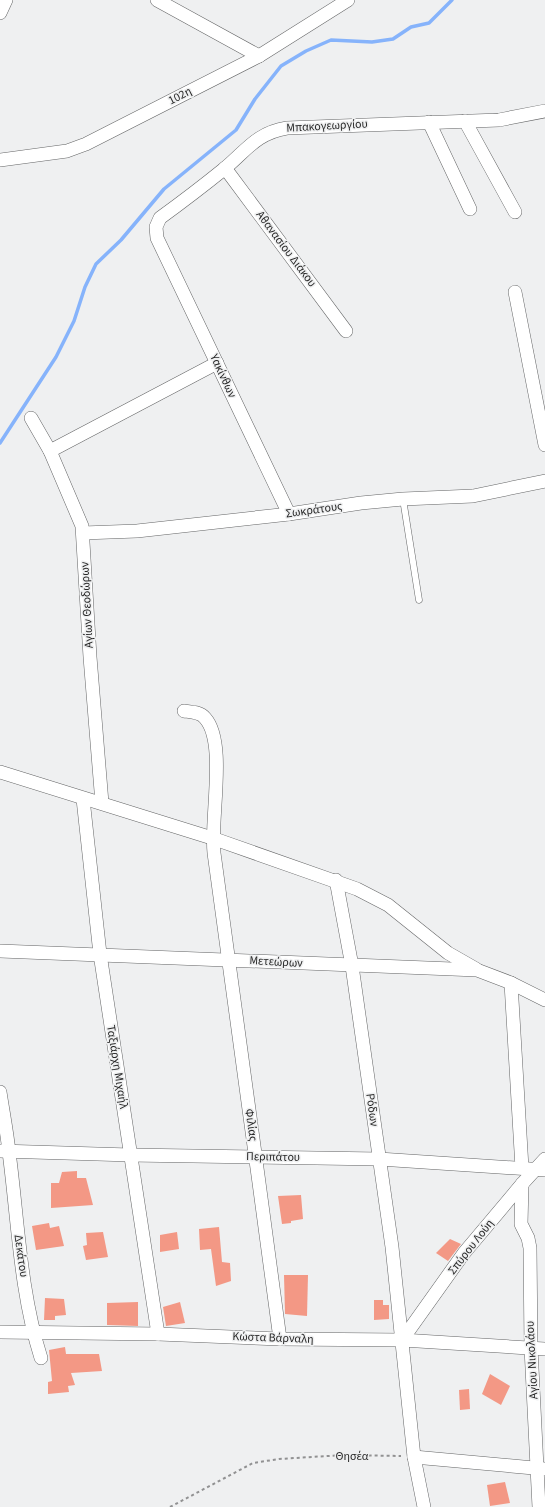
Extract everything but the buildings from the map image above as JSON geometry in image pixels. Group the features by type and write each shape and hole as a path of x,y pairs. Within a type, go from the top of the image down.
{"street":[{"path":"0,13 6,0"},
{"path":"157,0 259,56"},
{"name":"102η","path":"0,160 67,151 86,144 259,56 338,2"},
{"name":"Μπακογεωργίου","path":"157,238 156,227 160,218 225,168 258,138 272,130 287,128 499,120 545,111"},
{"path":"465,121 515,212"},
{"path":"429,122 470,209"},
{"name":"Αθανασίου Διάκου","path":"225,168 346,331"},
{"name":"Υακίνθων","path":"157,238 289,514"},
{"path":"515,292 545,444"},
{"path":"50,451 217,362"},
{"name":"Αγίων Θεοδώρων","path":"31,418 50,451 80,519 83,533 90,657 102,803"},
{"name":"Σωκράτους","path":"83,533 137,531 289,514 403,499 473,496 545,481"},
{"name":"Φιλίας","path":"184,711 195,712 205,717 212,728 216,744 212,838 280,1338"},
{"path":"0,772 212,838 336,880 388,905 448,953 477,970"},
{"name":"Ταξιάρχη Μιχαήλ","path":"83,799 100,954 158,1334"},
{"name":"Ρόδων","path":"336,880 352,966 392,1247 414,1457 424,1507"},
{"name":"Μετεώρων","path":"0,951 477,970 511,983 545,1000"},
{"path":"511,983 522,1168"},
{"name":"Δεκάτου","path":"0,1092 5,1151 18,1239 33,1332 41,1358"},
{"name":"Περιπάτου","path":"5,1151 130,1155 379,1159 540,1170"},
{"name":"Σπύρου Λούη","path":"402,1340 464,1253 522,1184 540,1170 545,1159"},
{"name":"Αγίου Νικολάου","path":"522,1184 521,1224 528,1238 530,1248 530,1348 542,1469 539,1507"},
{"name":"Κώστα Βάρναλη","path":"0,1332 402,1340 545,1349"},
{"path":"414,1457 542,1469"}],"lane":[{"path":"403,499 419,600"}],"path":[{"name":"Θησέα","path":"170,1507 252,1463 279,1459 344,1455 414,1457"}],"waterway":[{"path":"0,443 56,357 74,321 85,287 96,264 121,240 164,189 236,130 255,99 281,66 306,51 331,40 372,42 393,39 411,27 429,23 452,0"}]}
